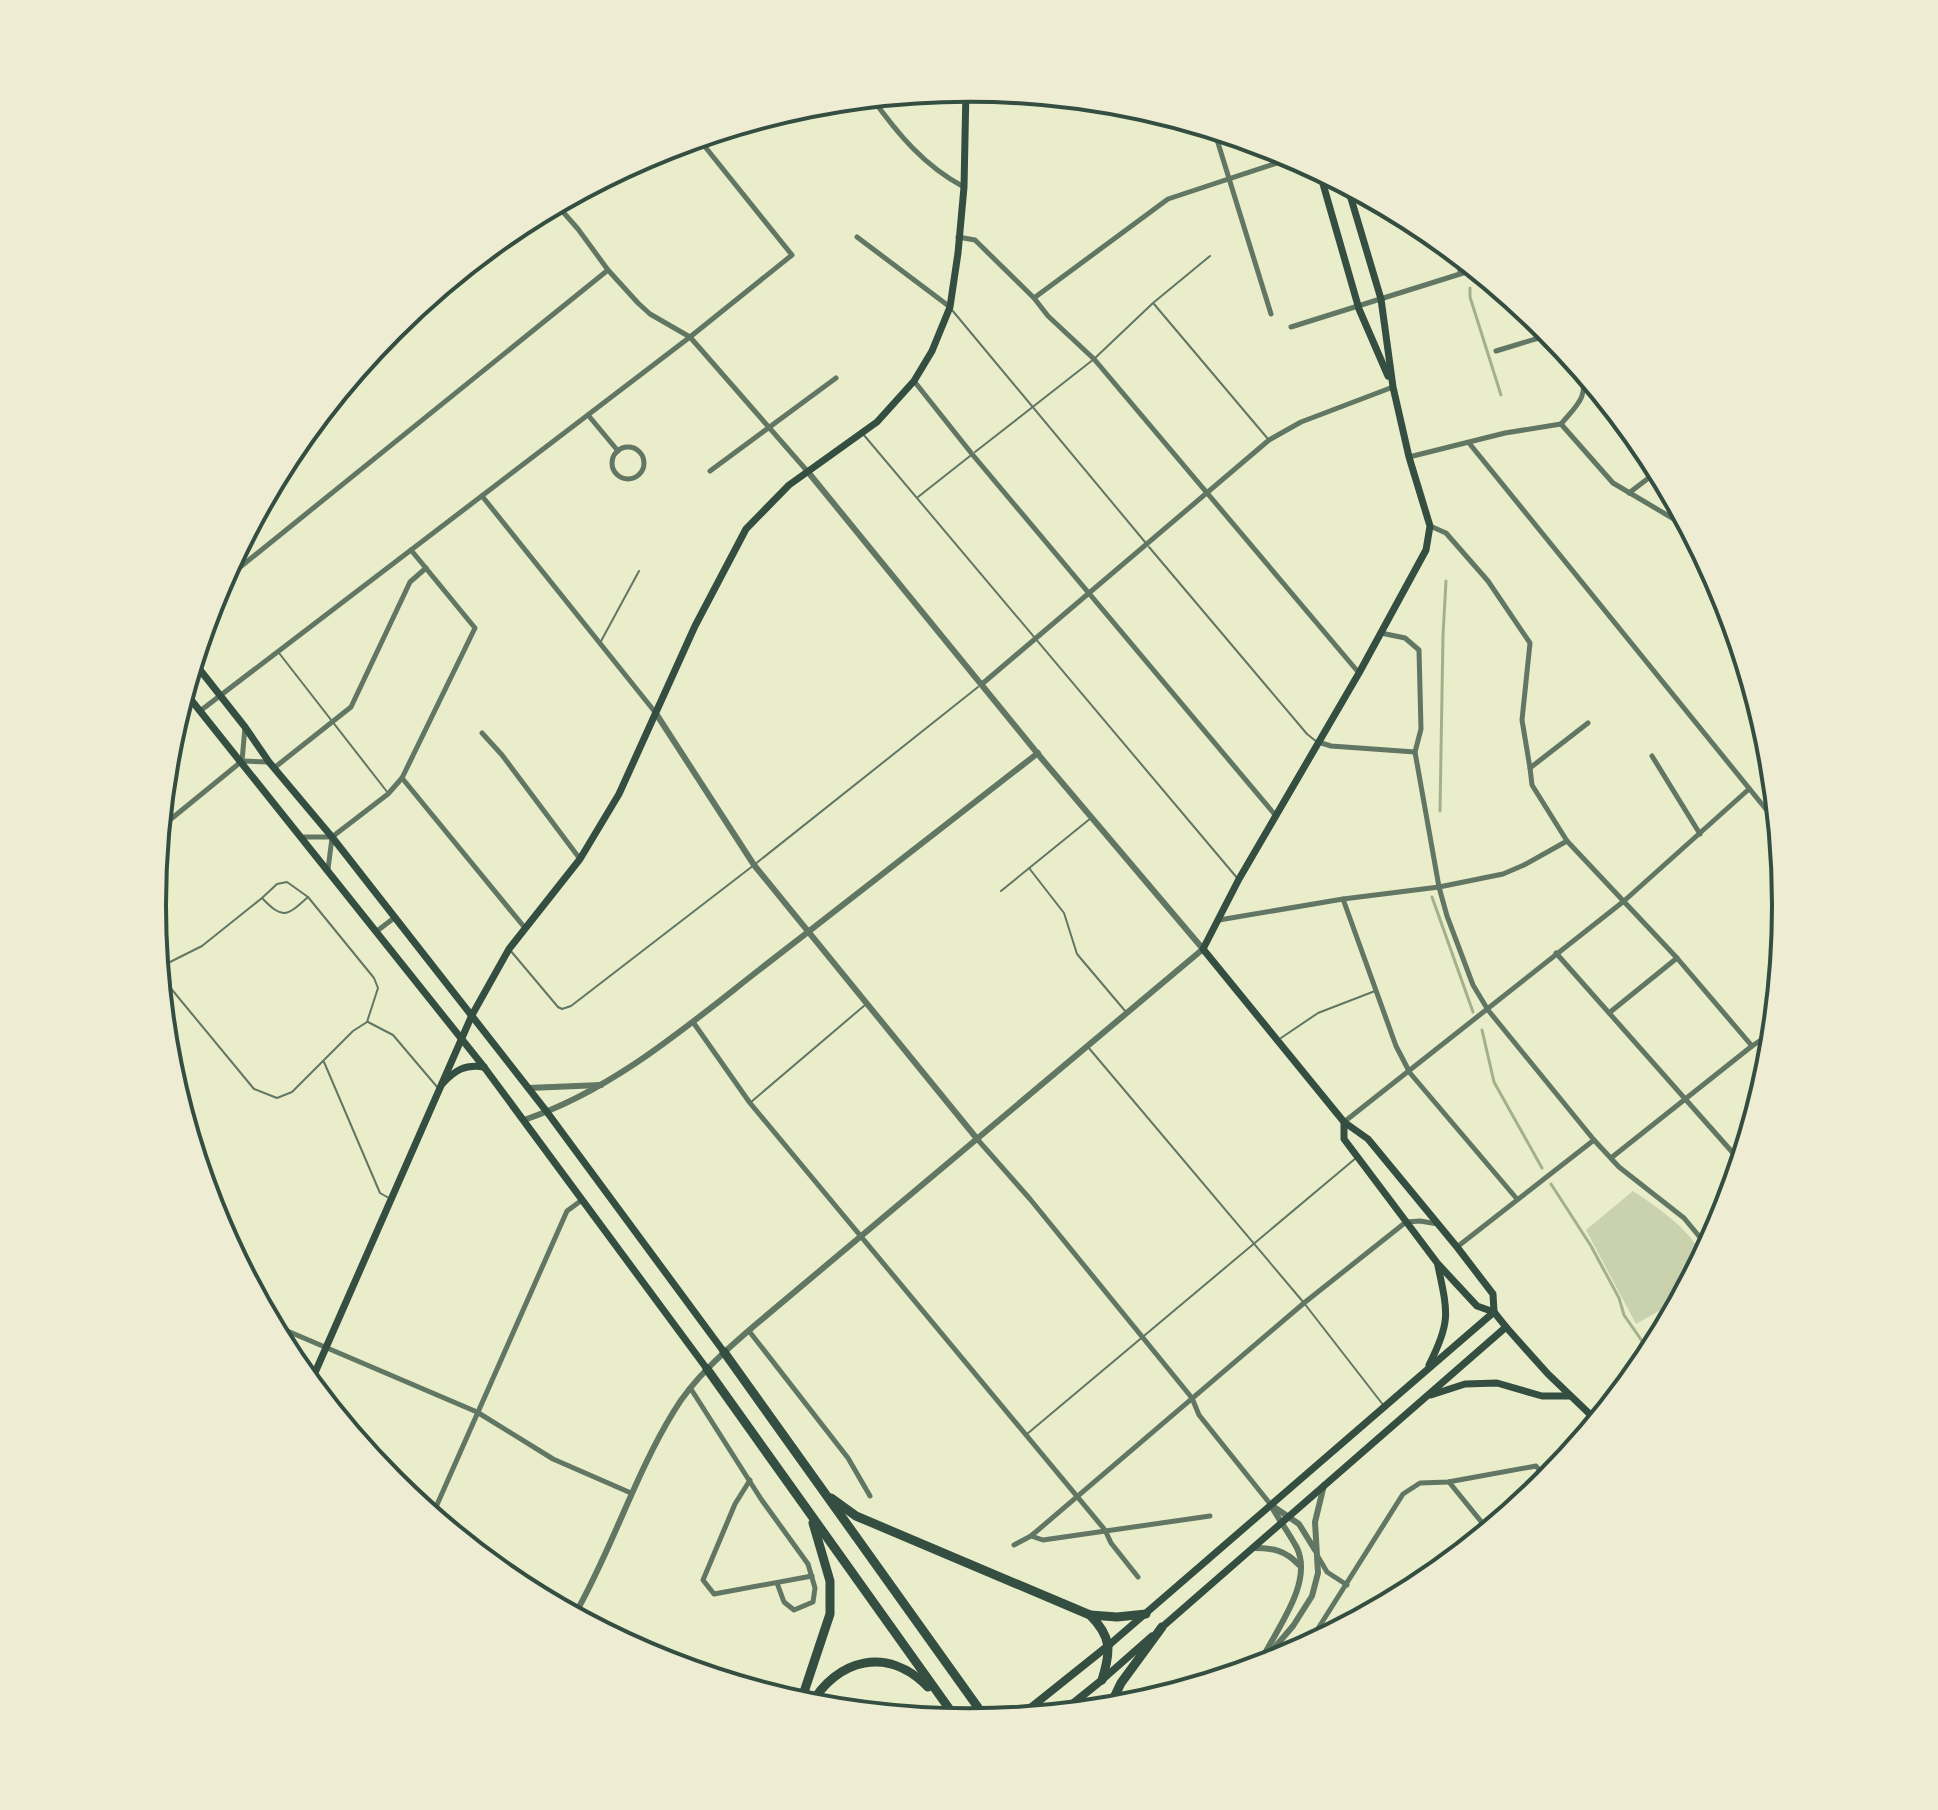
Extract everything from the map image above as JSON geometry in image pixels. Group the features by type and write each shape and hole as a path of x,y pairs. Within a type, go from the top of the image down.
{"highway":[{"path":"724,1352 978,1708"},
{"path":"707,1369 947,1707"},
{"path":"826,1495 856,1516 1090,1615 1117,1617 1146,1614"},
{"path":"804,1691 830,1614 830,1577 810,1516"},
{"path":"1076,1701 1102,1680 1109,1645 1103,1628 1090,1615"},
{"path":"1115,1695 1162,1627"},
{"path":"1034,1705 1109,1645"},
{"path":"819,1694 830,1678 856,1664 883,1662 902,1666 914,1673 947,1707"}],"main road":[{"path":"316,1371 472,1015 509,949 580,859 619,794 706,603 746,529 789,485 877,422 914,381 932,351 950,307 964,187 966,102"},
{"path":"1323,185 1358,307 1393,387"},
{"path":"1351,200 1381,299 1393,387 1409,457 1430,526 1426,550 1359,673 1239,879 1203,949 1344,1122 1368,1139 1457,1247 1493,1294 1494,1312"},
{"path":"201,671 271,765 332,837 547,1112 724,1352"},
{"path":"192,701 484,1067 707,1369"},
{"path":"438,1088 455,1070 472,1065 484,1067"},
{"path":"1344,1122 1344,1139 1438,1264 1477,1306 1494,1312 1589,1414"},
{"path":"1426,1370 1444,1334 1447,1304 1438,1264"},
{"path":"1109,1645 1494,1312"},
{"path":"1102,1680 1506,1327"},
{"path":"1425,1397 1465,1384 1497,1383 1542,1396 1570,1396"}],"street":[{"path":"879,108 919,156 942,175 964,187"},
{"path":"1218,142 1271,314"},
{"path":"200,711 690,337 792,255 705,147"},
{"path":"1034,298 1168,199 1276,163"},
{"path":"564,213 608,270 650,314 690,337 770,428 1203,949 707,1369 675,1409 631,1493 579,1607"},
{"path":"857,237 950,307"},
{"path":"958,237 975,240 1094,359 1359,673"},
{"path":"242,566 608,270"},
{"path":"1291,327 1464,273"},
{"path":"1496,351 1538,338"},
{"path":"710,471 836,378"},
{"path":"914,381 1277,816"},
{"path":"982,684 1269,440 1301,422 1393,387"},
{"path":"1409,457 1505,433 1561,424 1584,396 1584,390"},
{"path":"588,415 618,451"},
{"path":"1561,424 1613,483 1671,518"},
{"path":"1469,443 1766,809"},
{"path":"629,447 640,452 644,464 638,475 626,479 615,473 612,461 618,451 629,447"},
{"path":"1629,493 1648,478"},
{"path":"482,496 655,712 754,865 1192,1398 1199,1415 1271,1505 1298,1550 1301,1572 1299,1587 1266,1651"},
{"path":"1430,526 1446,533 1488,581 1530,643 1522,720 1532,785 1567,841 1677,958 1752,1046"},
{"path":"302,837 332,837 388,794 402,778 475,628 411,550"},
{"path":"242,761 271,765 351,707 410,582 426,568"},
{"path":"1381,633 1405,638 1419,650 1421,729 1415,752 1439,887 1473,985 1488,1010 1594,1140 1611,1158 1684,1218 1700,1237"},
{"path":"1530,768 1588,723"},
{"path":"171,819 242,761 245,727"},
{"path":"482,733 580,859"},
{"path":"1318,742 1331,746 1415,752"},
{"path":"524,1120 604,1085 693,1022 1038,753"},
{"path":"1652,756 1700,834"},
{"path":"402,778 525,928"},
{"path":"1344,1122 1410,1073 1624,901 1749,789"},
{"path":"328,869 332,837"},
{"path":"1218,921 1343,899 1439,887 1503,874 1567,841"},
{"path":"1343,899 1396,1046 1410,1073 1517,1199"},
{"path":"377,931 394,918"},
{"path":"1556,953 1732,1153"},
{"path":"1609,1013 1677,958"},
{"path":"693,1022 750,1103 1105,1530 1111,1543 1138,1577"},
{"path":"1611,1158 1760,1040"},
{"path":"528,1088 604,1085"},
{"path":"1457,1247 1594,1140"},
{"path":"436,1506 567,1211 583,1200"},
{"path":"1014,1545 1031,1536 1304,1303 1406,1222 1438,1224"},
{"path":"749,1331 848,1458 870,1496"},
{"path":"289,1332 477,1412 553,1459 631,1493"},
{"path":"691,1389 761,1499 808,1564 815,1588 813,1602 794,1610 784,1602 777,1583"},
{"path":"1319,1627 1403,1494 1420,1483 1448,1482 1536,1466 1539,1470"},
{"path":"750,1480 735,1504 703,1580 714,1594 812,1576"},
{"path":"1448,1482 1481,1522"},
{"path":"1273,1648 1306,1607 1316,1584 1315,1522 1324,1485"},
{"path":"1271,1505 1299,1524 1327,1572 1347,1585"},
{"path":"1031,1536 1043,1540 1210,1516"},
{"path":"1253,1548 1273,1548 1288,1554 1299,1565"}],"lane":[{"path":"917,498 1094,359 1153,303 1210,256"},
{"path":"1458,268 1460,274"},
{"path":"1153,303 1269,440"},
{"path":"950,307 1307,734 1318,742"},
{"path":"862,433 1239,879"},
{"path":"599,644 639,571"},
{"path":"278,652 388,794"},
{"path":"509,949 555,1004 562,1009 571,1006 982,684"},
{"path":"1001,891 1092,817"},
{"path":"1029,868 1064,913 1077,954 1127,1013"},
{"path":"168,963 202,946 282,882 291,884 308,897 374,978 378,988 367,1022 353,1031 292,1092 277,1098 254,1089 171,988"},
{"path":"262,898 273,910 283,914 293,911 308,897"},
{"path":"1277,1041 1318,1013 1377,990"},
{"path":"750,1103 866,1005"},
{"path":"367,1022 393,1035 438,1088"},
{"path":"1088,1047 1304,1303 1385,1407"},
{"path":"324,1061 380,1193 389,1198"},
{"path":"1024,1436 1357,1158"}],"green space":[{"path":"1633,1191 1681,1227 1696,1245 1663,1309 1636,1324 1586,1230"}],"waterway":[{"path":"1470,288 1470,297 1501,395"},
{"path":"1440,811 1446,581"},
{"path":"1432,897 1473,1012"},
{"path":"1482,1030 1494,1082 1542,1168"},
{"path":"1551,1184 1591,1246 1619,1298 1624,1315 1643,1342"}]}
